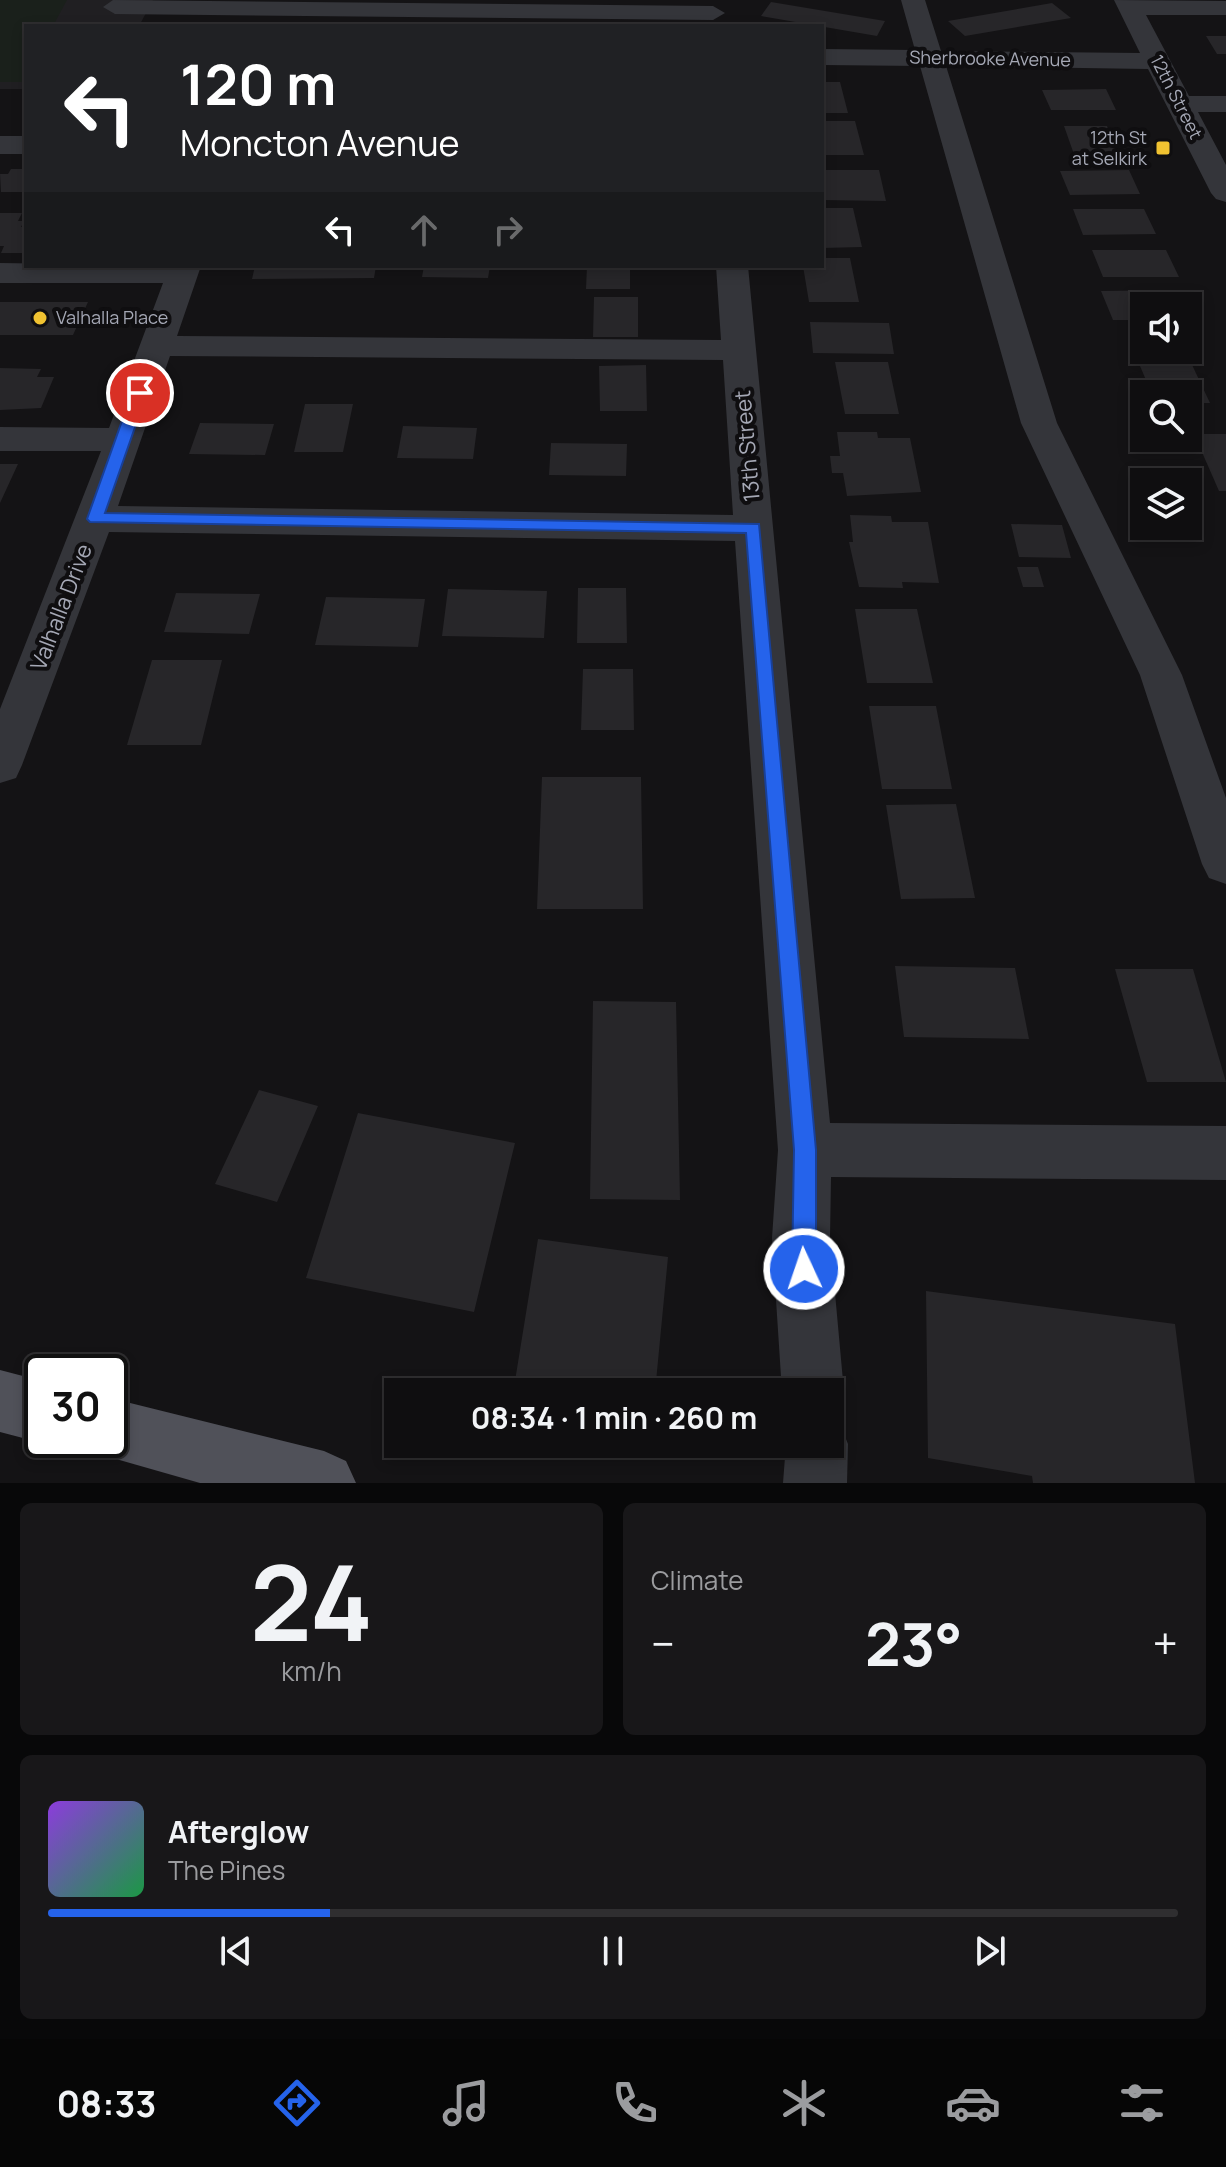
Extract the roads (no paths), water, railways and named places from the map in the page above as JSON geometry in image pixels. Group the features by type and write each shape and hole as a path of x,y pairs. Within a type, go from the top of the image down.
{"main road":[{"path":"0,1401 24,1407"},
{"path":"128,1434 299,1480"}],"street":[{"path":"913,0 933,58 1039,423 1161,675 1226,864"},
{"path":"1128,4 1226,8"},
{"name":"12th Street","path":"1128,4 1226,193"},
{"path":"113,11 713,13"},
{"name":"Sherbrooke Avenue","path":"824,57 1158,61"},
{"path":"1180,104 1226,104"},
{"path":"0,145 24,145"},
{"name":"13th Street","path":"732,268 805,1150 801,1238 812,1378"},
{"path":"0,273 183,270"},
{"name":"Valhalla Drive","path":"0,765 18,675 95,519 183,270"},
{"path":"156,346 739,350"},
{"path":"0,439 123,440"},
{"path":"95,519 753,528"},
{"path":"805,1150 1226,1153"},
{"path":"815,1483 816,1458"}],"place":[{"name":"12th St at Selkirk","path":"1163,148"},
{"name":"Valhalla Place","path":"40,318"}]}
